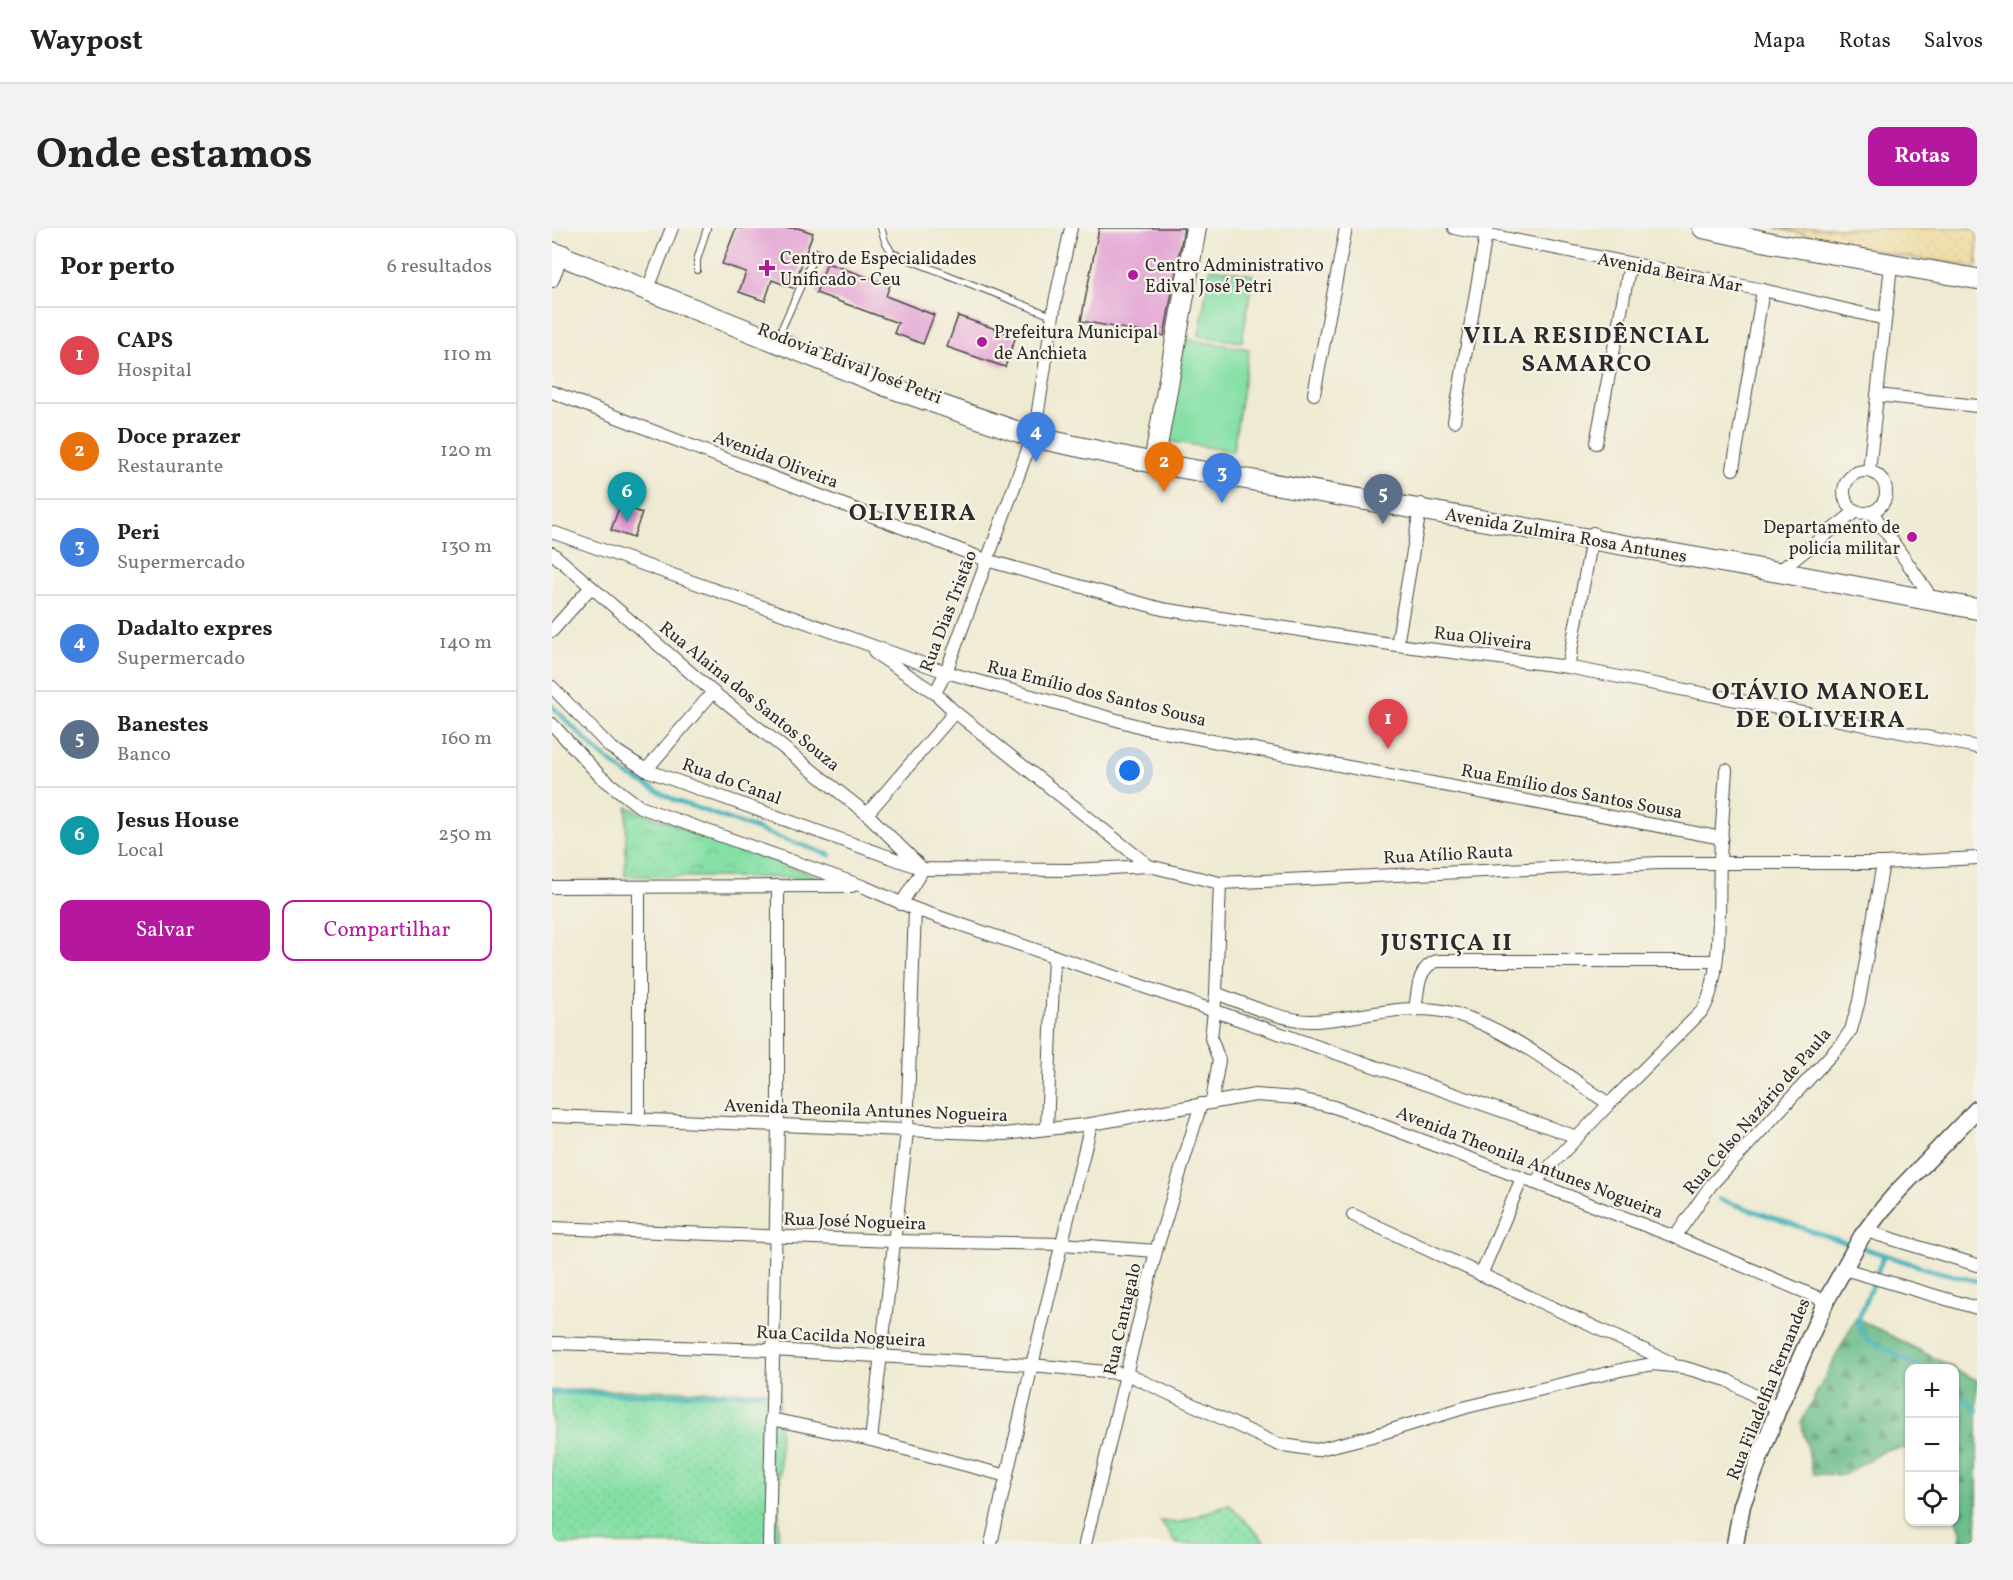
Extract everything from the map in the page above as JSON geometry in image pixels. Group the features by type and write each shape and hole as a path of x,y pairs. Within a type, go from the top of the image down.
{"main road":[{"path":"1155,460 1196,228"},
{"path":"1702,228 1772,243 1977,279"},
{"name":"Rodovia Edival José Petri","path":"557,251 777,339 1034,433 1155,460"},
{"name":"Avenida Zulmira Rosa Antunes","path":"1155,460 1926,595 1977,601"},
{"name":"Avenida Zulmira Rosa Antunes","path":"1926,595 1977,609"},
{"name":"Rua Filadelfia Fernandes","path":"1735,1544 1742,1505 1778,1409 1826,1300 1864,1234 1899,1190 1977,1109"}],"street":[{"path":"648,288 672,228"},
{"name":"Rua Dias Tristão","path":"935,693 946,672 1034,433 1053,316 1071,228"},
{"path":"1314,394 1346,228"},
{"name":"Avenida Beira Mar","path":"1454,228 1763,290 1884,319"},
{"path":"1454,421 1486,234"},
{"path":"552,280 557,251"},
{"path":"1596,443 1630,264"},
{"path":"1869,471 1891,265"},
{"path":"1733,469 1763,290"},
{"name":"Avenida Oliveira","path":"552,392 986,560"},
{"path":"1877,395 1977,406"},
{"path":"1869,471 1882,479 1886,486 1886,494 1879,508 1864,514 1856,512 1845,501 1845,486 1854,474 1869,471"},
{"path":"1397,645 1420,506"},
{"path":"1782,569 1856,512"},
{"path":"1872,512 1926,595"},
{"name":"Rua Emílio dos Santos Sousa","path":"552,532 946,672 1149,729 1722,838"},
{"path":"1568,667 1592,536"},
{"name":"Rua Alaina dos Santos Souza","path":"552,553 713,692 867,814 923,869"},
{"name":"Rua Oliveira","path":"986,560 1162,609 1397,645 1568,667 1977,747"},
{"path":"552,631 591,587"},
{"path":"862,644 935,693 955,712 1149,866"},
{"name":"Rua do Canal","path":"552,687 610,747 646,770 923,869"},
{"path":"646,770 713,692"},
{"path":"867,814 955,712"},
{"path":"552,724 600,776 640,807 862,886"},
{"path":"1481,1275 1528,1181 1577,1137 1703,1010 1713,988 1716,962 1726,770"},
{"name":"Rua Atílio Rauta","path":"923,869 1071,870 1149,866 1220,883 1648,863 1883,863 1977,858"},
{"name":"Rua Celso Nazário de Paula","path":"1675,1237 1711,1185 1841,1044 1851,1030 1859,1001 1883,863"},
{"path":"901,904 923,869"},
{"path":"1207,1102 1219,1060 1211,1038 1215,1011 1220,883"},
{"path":"769,1544 778,1126 778,886"},
{"path":"552,887 862,886"},
{"name":"Avenida Theonila Antunes Nogueira","path":"862,886 915,909 1577,1137"},
{"path":"639,887 639,1120"},
{"path":"871,1440 907,1131 915,909"},
{"path":"1047,1129 1054,956"},
{"path":"1414,1010 1421,975 1429,964 1437,962 1716,962"},
{"path":"1216,993 1287,1018 1311,1021 1414,1010 1441,1011 1471,1018 1496,1030 1608,1104"},
{"name":"Avenida Theonila Antunes Nogueira","path":"552,1116 1004,1134 1091,1124 1255,1095 1296,1098 1334,1107 1675,1237 1826,1300"},
{"name":"Rua Cantagalo","path":"1085,1544 1156,1251 1207,1102"},
{"path":"991,1544 1091,1124"},
{"path":"1353,1215 1682,1367 1727,1380 1778,1409"},
{"name":"Rua José Nogueira","path":"552,1228 893,1241 1062,1244 1156,1251"},
{"path":"1864,1234 1977,1265"},
{"path":"1844,1269 1977,1308"},
{"name":"Rua Cacilda Nogueira","path":"552,1343 772,1350 1032,1365 1127,1374 1277,1444 1316,1450 1467,1407 1625,1369 1653,1364 1682,1367"},
{"path":"771,1419 871,1440 1007,1476"}],"lane":[{"path":"697,270 697,260 707,228"},
{"path":"881,228 892,253 1053,316"},
{"path":"777,339 816,252"}],"green space":[{"path":"1210,268 1253,275 1242,342 1199,336"},
{"path":"1184,339 1249,349 1233,451 1168,441"},
{"path":"627,807 821,878 625,876"},
{"path":"1856,1318 1946,1364 1905,1364 1905,1448 1885,1450 1844,1475 1813,1474 1801,1422"},
{"path":"1959,1371 1977,1380 1977,1544 1960,1544 1959,1526"},
{"path":"552,1390 779,1391 778,1544 552,1544"},
{"path":"1229,1504 1267,1544 1177,1544 1160,1521 1178,1523"}],"sand":[{"path":"1777,228 1977,228 1977,267 1900,256"}],"building":[{"name":"Centro de Especialidades Unificado - Ceu","path":"736,228 798,228 813,233 793,288 772,280 765,301 739,292 746,272 722,264"},
{"name":"Centro Administrativo Edival José Petri","path":"1099,228 1184,228 1164,336 1081,321"},
{"path":"827,263 890,285 886,296 934,315 923,344 894,333 898,323 816,293"},
{"name":"Prefeitura Municipal de Anchieta","path":"958,316 1016,336 1005,367 947,347"},
{"path":"620,505 642,513 633,538 611,530"}],"waterway":[{"path":"552,706 596,750 626,774 674,800 830,855"},
{"path":"1719,1199 1852,1245"},
{"path":"1860,1247 1931,1270 1977,1281"},
{"path":"1884,1255 1857,1323 1867,1339 1914,1364"},
{"path":"552,1392 657,1395 761,1393"},
{"path":"1959,1394 1977,1410"}],"place":[{"name":"Centro de Especialidades Unificado - Ceu","path":"767,268"},
{"name":"Centro Administrativo Edival José Petri","path":"1133,275"},
{"name":"Prefeitura Municipal de Anchieta","path":"982,342"},
{"name":"Dadalto expres","path":"1036,462"},
{"name":"Doce prazer","path":"1164,492"},
{"name":"Peri","path":"1222,503"},
{"name":"Jesus House","path":"627,522"},
{"name":"Banestes","path":"1383,524"},
{"name":"Departamento de policia militar","path":"1912,537"},
{"name":"CAPS","path":"1388,749"}],"district":[{"name":"VILA RESIDÊNCIAL SAMARCO","path":"1587,349"},
{"name":"OLIVEIRA","path":"913,512"},
{"name":"OTÁVIO MANOEL DE OLIVEIRA","path":"1821,705"},
{"name":"JUSTIÇA II","path":"1447,942"}]}
